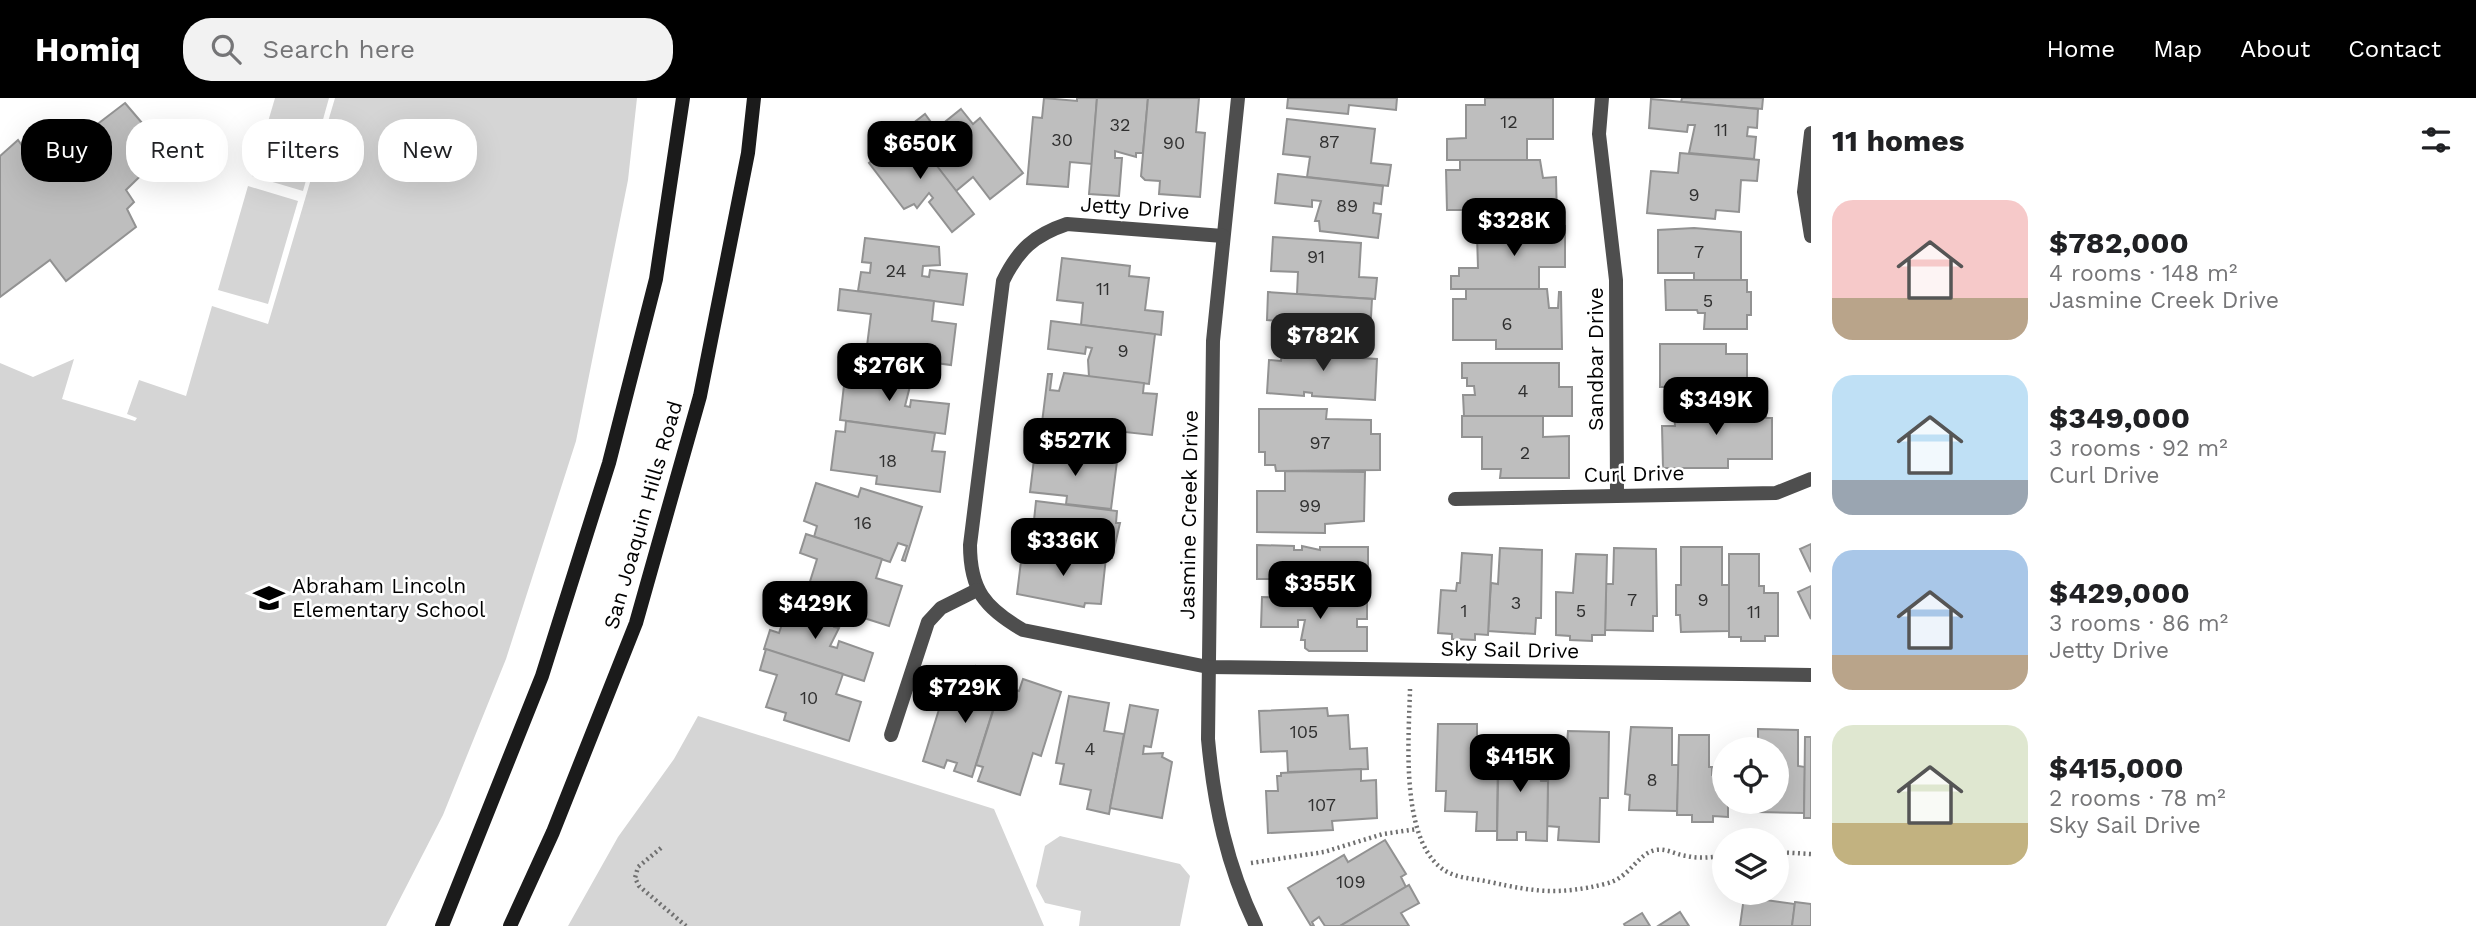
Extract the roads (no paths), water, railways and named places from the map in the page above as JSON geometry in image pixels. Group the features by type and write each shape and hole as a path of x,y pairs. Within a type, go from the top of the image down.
{"main road":[{"path":"442,926 542,676 609,463 656,279 683,98"},
{"name":"San Joaquin Hills Road","path":"510,926 553,832 636,623 700,396 748,153 754,98"}],"street":[{"name":"Jasmine Creek Drive","path":"1238,98 1213,341 1208,739 1212,787 1233,869 1256,926"},
{"name":"Sandbar Drive","path":"1602,98 1599,134 1616,280 1617,494"},
{"path":"1811,133 1804,192 1811,236"},
{"name":"Jetty Drive","path":"1208,667 1023,630 1001,618 977,590 970,566 970,545 1003,281 1014,258 1028,242 1046,231 1067,224 1223,236"},
{"name":"Curl Drive","path":"1455,499 1776,493 1811,479"},
{"path":"891,735 928,622 941,608 977,590"},
{"name":"Sky Sail Drive","path":"1208,667 1811,676"}],"place":[{"name":"Abraham Lincoln Elementary School","path":"269,598"}]}
